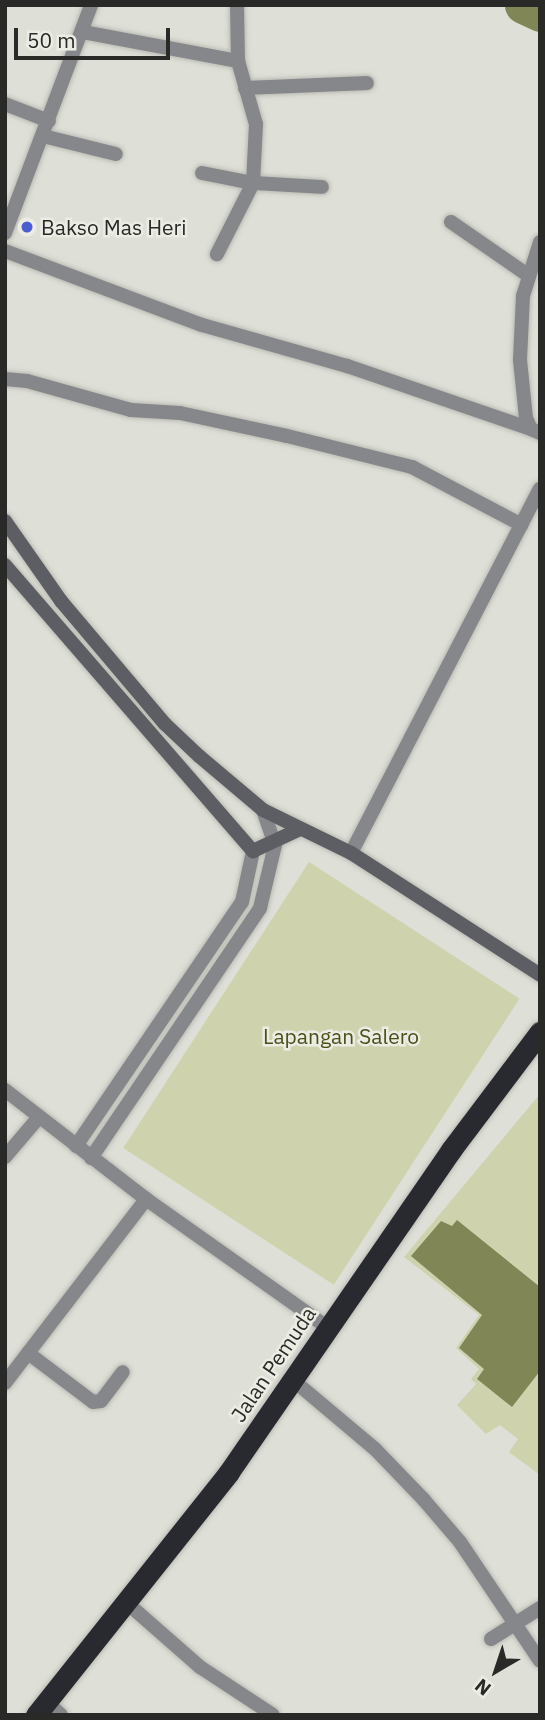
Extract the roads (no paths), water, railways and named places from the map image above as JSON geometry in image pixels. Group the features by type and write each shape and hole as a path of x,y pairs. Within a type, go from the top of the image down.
{"highway":[{"name":"Jalan Pemuda","path":"48,1711 127,1603 229,1472 327,1327 540,1032"}],"street":[{"path":"5,233 91,5"},
{"path":"218,254 253,183 256,124 238,61 237,5"},
{"path":"83,32 238,61"},
{"path":"246,88 368,83"},
{"path":"5,104 49,121"},
{"path":"43,136 116,154"},
{"path":"202,173 253,183 322,187"},
{"path":"451,222 529,276"},
{"path":"535,431 520,360 523,296 540,242"},
{"path":"5,251 202,325 371,374 535,431"},
{"path":"5,379 26,381 131,410 180,413 260,430 412,467 522,525"},
{"path":"351,853 540,489"},
{"path":"5,521 61,601 165,724 263,810 298,830 351,853 540,975"},
{"path":"5,565 253,851"},
{"path":"91,1158 260,908 275,845 263,810"},
{"path":"253,851 275,845 298,830"},
{"path":"76,1146 243,902 253,851"},
{"path":"5,1090 146,1199 327,1327"},
{"path":"5,1157 38,1118"},
{"path":"5,1383 146,1199"},
{"path":"28,1353 93,1402 101,1401 123,1372"},
{"path":"293,1380 375,1449 424,1500 516,1622 540,1661"},
{"path":"127,1603 200,1667 272,1715"},
{"path":"491,1639 540,1608"}],"waterway":[{"path":"523,5 540,13"}],"place":[{"name":"Bakso Mas Heri","path":"27,227"}],"park label":[{"name":"Lapangan Salero","path":"341,1036"}]}
